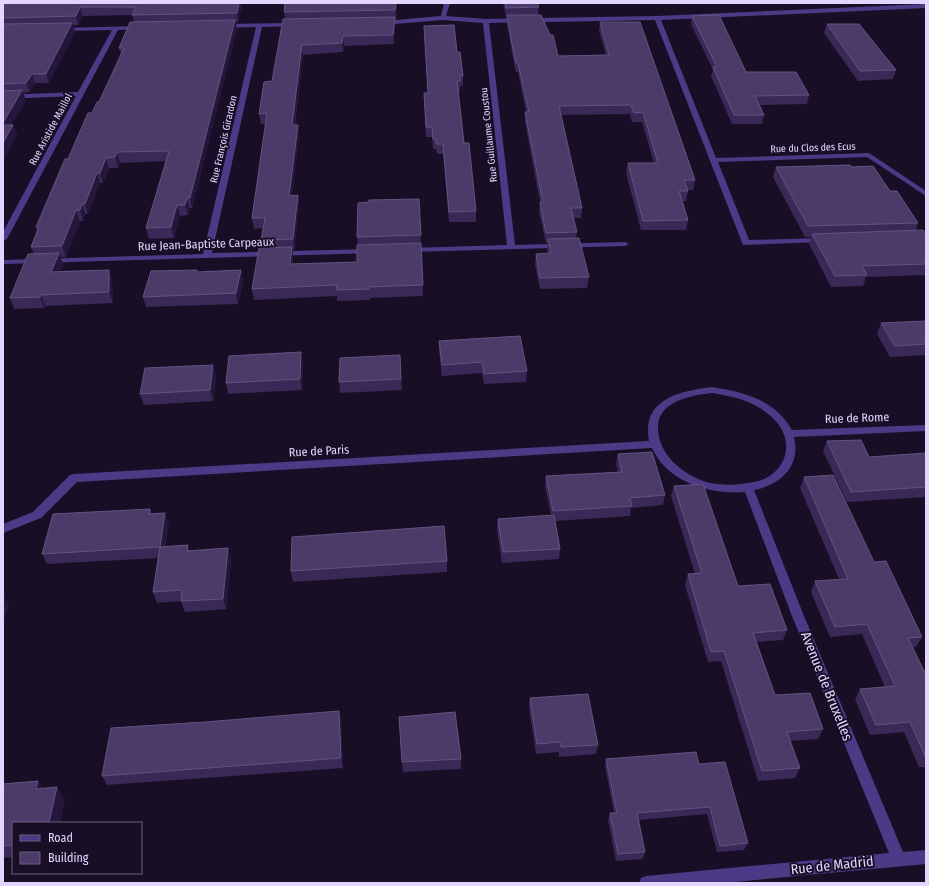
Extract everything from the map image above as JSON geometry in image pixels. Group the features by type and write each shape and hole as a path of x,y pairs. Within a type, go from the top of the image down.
{"street":[{"path":"443,18 447,3"},
{"path":"373,23 443,18 486,21 657,18 926,6"},
{"path":"657,18 746,243 832,240"},
{"name":"Rue Guillaume Coustou","path":"486,21 511,247"},
{"path":"217,26 304,25"},
{"name":"Rue François Girardon","path":"207,256 259,26"},
{"name":"Rue Aristide Maillol","path":"3,239 79,94 116,28"},
{"path":"56,29 150,28"},
{"path":"3,97 79,94"},
{"name":"Rue du Clos des Ecus","path":"714,160 869,155 926,194"},
{"path":"402,250 625,244"},
{"name":"Rue Jean-Baptiste Carpeaux","path":"3,262 378,251"},
{"path":"712,390 739,395 761,404 778,418 789,434 792,451 786,467 780,475 762,485 738,489 718,488 694,481 664,461 654,444 652,434 654,418 665,404 690,392 712,390"},
{"name":"Rue de Rome","path":"789,434 926,428"},
{"name":"Rue de Paris","path":"3,529 37,516 74,478 654,444"},
{"name":"Avenue de Bruxelles","path":"748,487 798,616 898,858"},
{"path":"898,858 926,857"},
{"name":"Rue de Madrid","path":"646,883 898,858"}],"building":[{"path":"3,3 239,3 237,13 132,15 136,7 80,7 76,16 3,18"},
{"path":"285,3 396,3 395,10 284,12"},
{"path":"505,3 537,3 539,7 506,8"},
{"path":"507,15 541,15 550,35 553,35 558,56 609,55 600,22 640,22 695,180 684,180 688,191 679,191 688,220 643,221 628,163 658,163 643,112 634,113 631,105 559,106 582,208 571,208 577,232 546,233 540,202 543,202 525,112 529,112 518,63 516,63"},
{"path":"719,15 746,72 796,72 809,95 755,96 764,115 734,115 713,67 717,67 692,16"},
{"path":"395,17 393,35 343,36 342,43 302,45 292,125 298,125 289,196 298,195 293,239 261,240 265,218 252,218 267,113 259,114 264,82 272,81 283,19"},
{"path":"235,20 190,198 187,198 185,205 177,205 171,227 146,228 169,151 117,152 115,157 106,158 100,173 97,173 85,204 82,204 80,210 76,210 62,246 31,247 39,227 36,227 65,159 68,159 88,113 92,113 97,102 99,102 124,48 119,48 130,22"},
{"path":"72,23 46,74 32,74 26,83 3,84 3,24"},
{"path":"827,24 859,24 896,70 860,71"},
{"path":"454,25 457,52 460,52 463,76 460,76 460,81 457,81 464,143 469,143 476,211 449,212 443,144 436,144 436,139 433,139 432,127 426,127 424,93 428,93 424,26"},
{"path":"22,90 3,123 3,91"},
{"path":"3,125 13,125 3,143"},
{"path":"850,165 852,167 873,166 890,191 897,191 918,223 808,226 776,167"},
{"path":"419,199 421,235 357,237 358,203 369,202 369,200"},
{"path":"923,230 926,234 926,264 862,266 867,275 835,276 812,234"},
{"path":"579,238 589,277 540,278 536,254 551,253 548,239"},
{"path":"421,243 423,285 336,290 337,285 252,289 259,248 292,247 290,264 357,262 357,245"},
{"path":"59,253 51,272 109,270 109,292 10,298 28,254"},
{"path":"197,270 197,272 241,270 236,293 143,297 151,271"},
{"path":"926,321 926,344 895,346 881,323"},
{"path":"520,336 527,371 484,374 482,362 442,365 439,341"},
{"path":"301,352 300,379 226,383 229,356"},
{"path":"400,355 401,379 339,382 340,358"},
{"path":"213,365 210,390 140,394 145,368"},
{"path":"861,440 869,457 926,453 926,487 851,492 827,441"},
{"path":"652,452 665,495 630,498 632,506 553,511 546,476 622,472 618,454"},
{"path":"833,475 874,562 886,561 922,637 908,638 926,675 926,758 910,722 876,725 860,689 895,686 867,624 835,627 815,581 848,579 804,477"},
{"path":"703,484 738,586 770,584 787,630 753,633 775,695 810,693 823,729 787,732 800,768 762,771 724,651 711,652 688,574 702,573 674,486"},
{"path":"150,509 149,514 165,513 160,547 42,554 53,514"},
{"path":"554,515 560,549 503,552 498,519"},
{"path":"444,526 447,561 291,571 292,537"},
{"path":"188,545 187,551 228,548 223,599 181,601 182,590 153,592 160,547"},
{"path":"588,694 598,745 561,747 560,742 537,744 530,698"},
{"path":"339,711 341,758 102,776 111,728"},
{"path":"455,712 461,759 402,762 399,717"},
{"path":"696,752 699,764 725,762 748,843 720,846 710,807 637,813 645,852 618,854 610,813 617,813 606,759"},
{"path":"38,781 36,789 57,787 49,822 12,822 12,845 3,846 3,784"}]}
